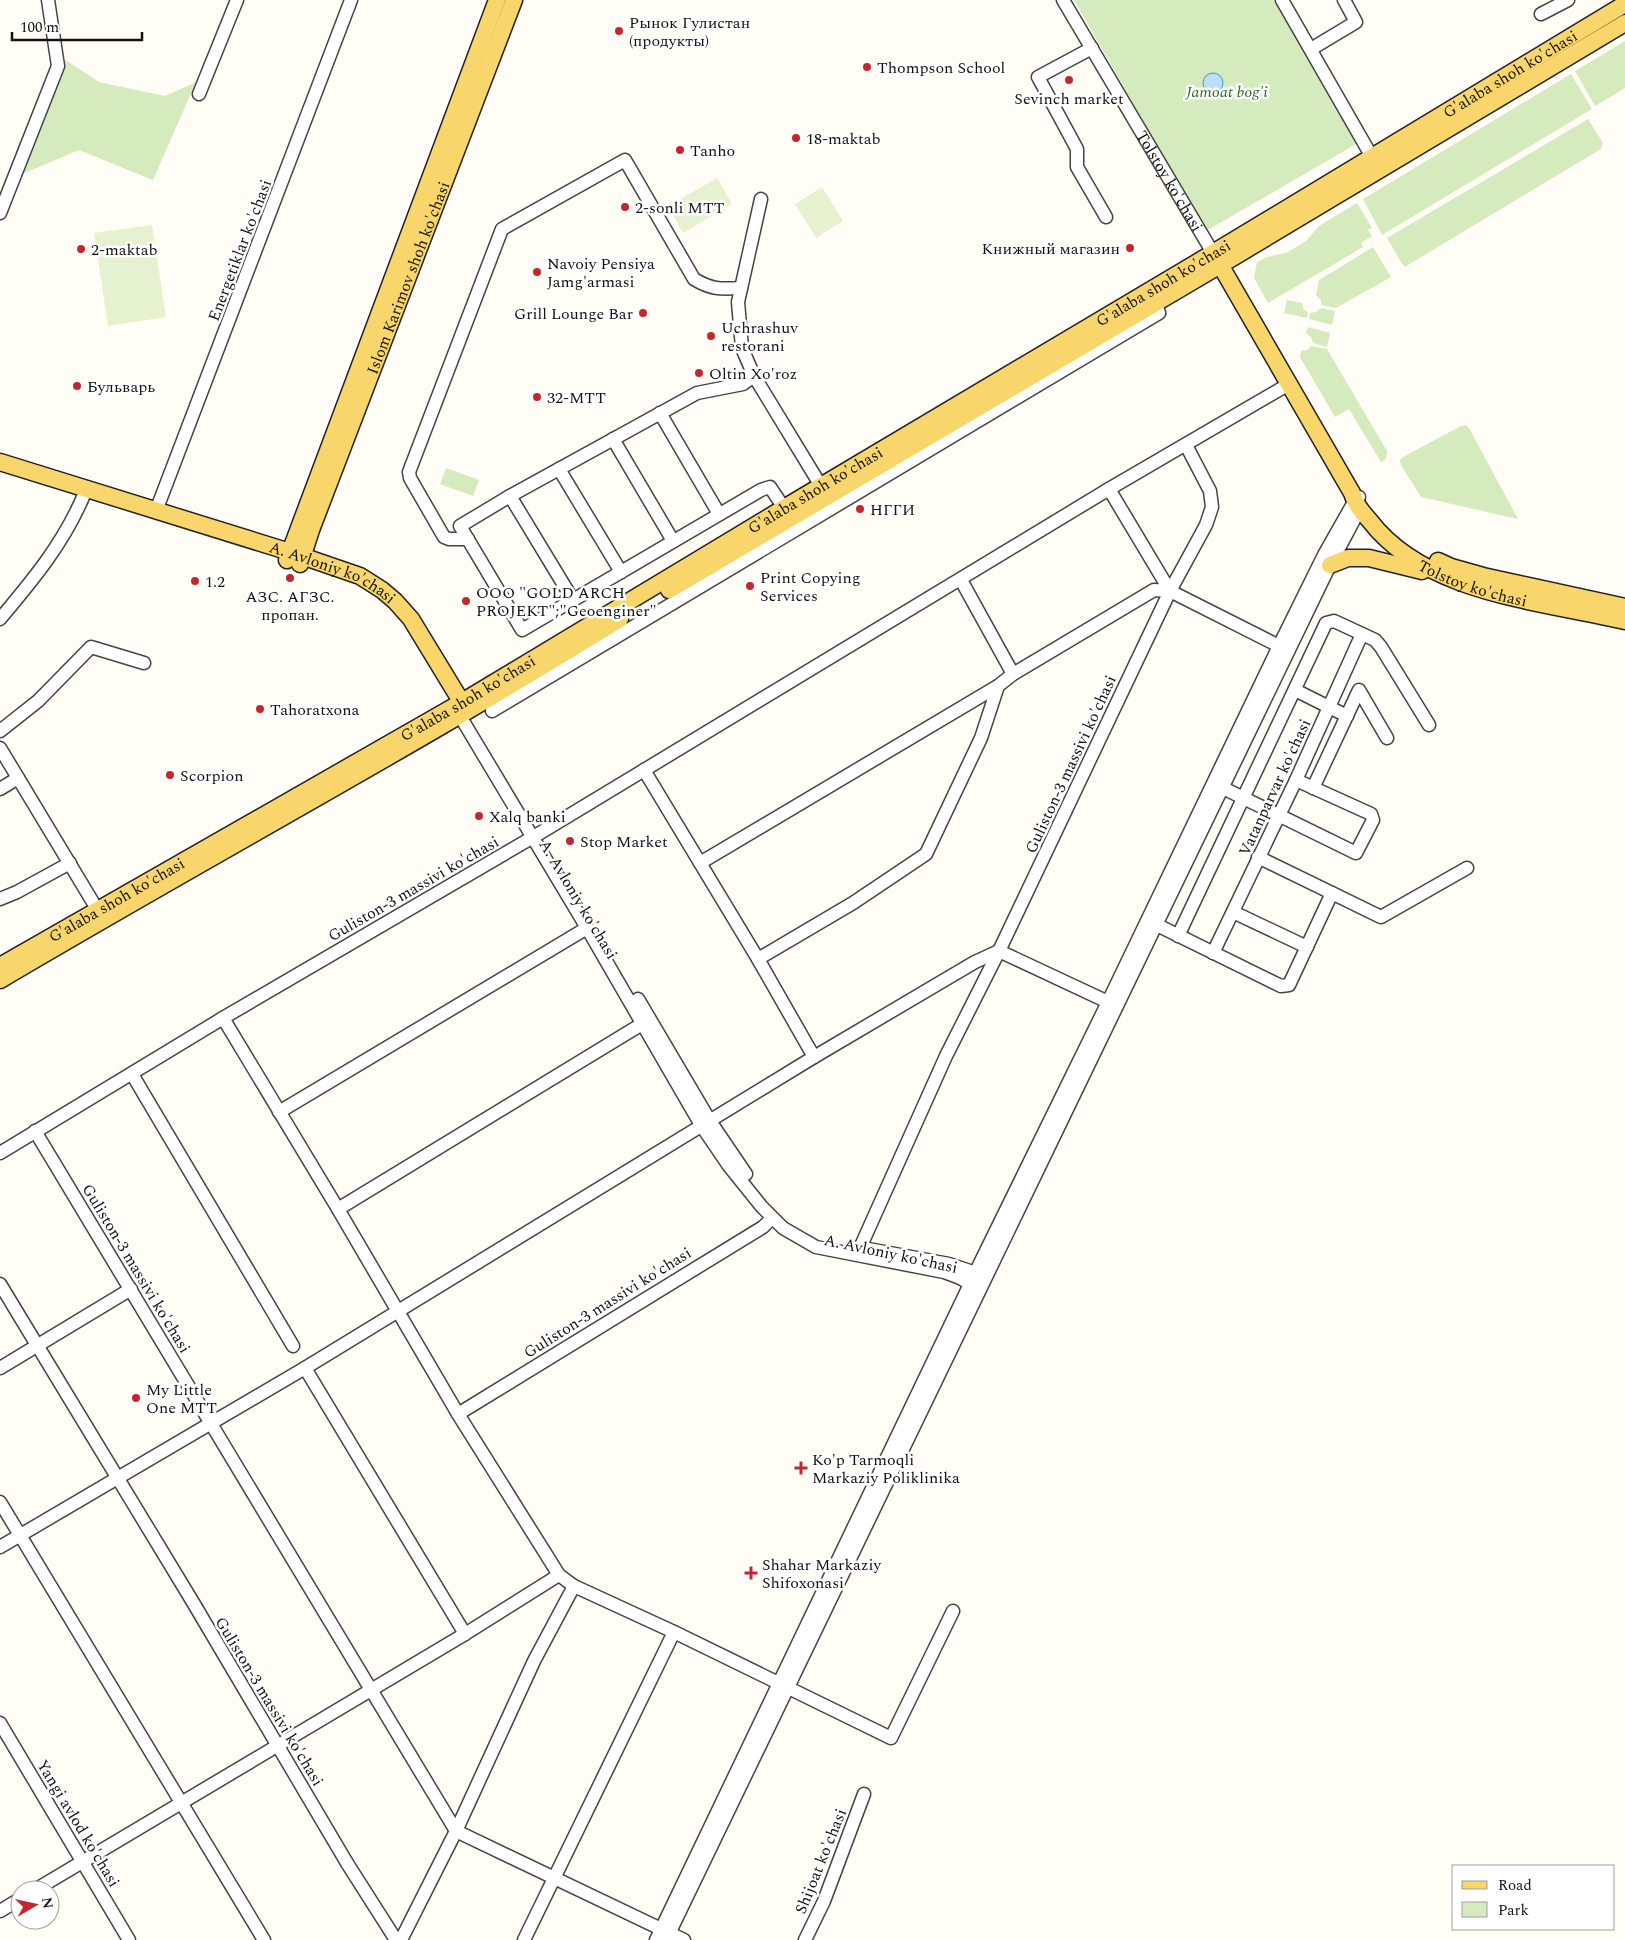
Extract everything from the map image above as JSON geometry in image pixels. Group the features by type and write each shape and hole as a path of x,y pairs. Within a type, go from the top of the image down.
{"main road":[{"name":"Islom Karimov shoh ko'chasi","path":"295,558 497,0"},
{"name":"Islom Karimov shoh ko'chasi","path":"295,558 514,0"},
{"name":"G'alaba shoh ko'chasi","path":"0,966 97,909 461,709 532,680 646,603 844,494 1156,303 1217,259 1372,157 1625,4"},
{"name":"G'alaba shoh ko'chasi","path":"0,980 461,709 821,486 1625,23"},
{"name":"Tolstoy ko'chasi","path":"1217,259 1358,501 1380,535 1400,552 1439,574 1477,589 1625,621"},
{"name":"A. Avloniy ko'chasi","path":"0,462 156,510 295,558"},
{"name":"A. Avloniy ko'chasi","path":"0,472 83,498 360,576 382,590 411,619 461,709"},
{"name":"Tolstoy ko'chasi","path":"1358,501 1387,530 1414,550 1451,567 1625,608"},
{"path":"1330,565 1348,558 1369,558 1439,574"}],"street":[{"path":"0,214 58,66 48,0"},
{"path":"200,94 236,0"},
{"name":"Energetiklar ko'chasi","path":"156,510 351,0"},
{"name":"Tolstoy ko'chasi","path":"1063,0 1217,259"},
{"path":"1282,0 1372,157"},
{"path":"1311,49 1356,22 1344,0"},
{"path":"1541,14 1568,0"},
{"path":"1092,48 1038,78 1077,149 1077,167 1106,216"},
{"path":"468,539 449,539 444,537 410,478 409,472 502,229 625,160 694,279 707,287 741,288"},
{"path":"761,199 738,302 742,348 754,376 821,486"},
{"path":"754,376 743,384 697,393 510,496 460,526 522,630 761,490 770,487 784,508"},
{"name":"Guliston-3 massivi ko'chasi","path":"0,1153 223,1018 536,835 1109,489 1289,384"},
{"path":"660,413 719,514"},
{"path":"613,439 673,542"},
{"name":"Guliston-3 massivi ko'chasi","path":"860,1248 938,1072 999,951 1170,592 1206,525 1212,507 1210,491 1186,445"},
{"path":"559,469 621,572"},
{"path":"1109,489 1170,592"},
{"path":"510,496 573,600"},
{"path":"0,620 46,564 71,525 83,498"},
{"path":"663,1936 784,1686 1108,1002 1220,785 1330,565 1358,501"},
{"path":"977,1280 1157,925 1220,785 1279,646 1324,555 1358,501"},
{"path":"961,580 1013,674"},
{"path":"700,863 998,686 1013,674 1154,590 1170,592 1279,646"},
{"path":"1178,936 1326,623 1334,621 1375,640 1429,725"},
{"name":"Vatanparvar ko'chasi","path":"1213,953 1296,780 1362,634"},
{"path":"0,731 38,701 92,647 144,663"},
{"path":"492,711 532,680"},
{"path":"758,959 853,903 926,854 980,738 998,686"},
{"path":"1295,690 1347,716"},
{"path":"1313,788 1359,690 1387,738"},
{"name":"A. Avloniy ko'chasi","path":"461,709 706,1123 728,1166 762,1207 783,1228 816,1246 924,1267 977,1280"},
{"path":"0,748 97,909"},
{"path":"644,770 758,959 814,1057"},
{"path":"0,789 18,778"},
{"path":"1220,785 1356,853 1373,820 1371,814 1296,780"},
{"name":"A. Avloniy ko'chasi","path":"536,835 642,1024 706,1123 767,1200 789,1222 807,1235 832,1243 910,1256 977,1280"},
{"path":"1258,857 1381,917 1468,868"},
{"path":"0,899 17,892 70,863"},
{"path":"1157,925 1281,986 1288,985 1332,893"},
{"path":"1232,912 1307,947"},
{"path":"279,1112 587,928"},
{"path":"0,1547 305,1368 814,1057 975,962 999,951 1108,1002"},
{"path":"223,1018 399,1310 458,1414 559,1575 574,1586 674,1632 891,1738 953,1611"},
{"path":"338,1209 642,1024"},
{"path":"132,1074 293,1346"},
{"name":"Guliston-3 massivi ko'chasi","path":"35,1131 212,1422 456,1831"},
{"name":"Guliston-3 massivi ko'chasi","path":"458,1414 763,1227 772,1218"},
{"name":"Guliston-3 massivi ko'chasi","path":"0,1284 347,1863 396,1940"},
{"path":"0,1368 131,1289"},
{"path":"305,1368 465,1634"},
{"path":"0,1502 264,1940"},
{"path":"52,1880 465,1634 559,1575"},
{"path":"401,1940 456,1831 534,1661 574,1586"},
{"path":"524,1940 674,1632"},
{"name":"Yangi avlod ko'chasi","path":"0,1723 129,1940"},
{"name":"Shijoat ko'chasi","path":"805,1940 824,1901 864,1794"},
{"path":"456,1831 554,1878 663,1936 684,1940"}],"green space":[{"name":"Jamoat bog'i","path":"1074,0 1277,0 1358,143 1206,231"},
{"path":"1625,41 1625,88 1595,106 1575,71"},
{"path":"64,59 99,82 165,96 196,82 153,180 79,150 22,174"},
{"path":"1571,74 1592,109 1382,235 1363,199"},
{"path":"1588,119 1603,143 1601,149 1406,267 1402,264 1387,238"},
{"path":"717,178 732,204 683,233 668,206"},
{"path":"822,187 843,221 816,238 795,204"},
{"path":"1357,203 1372,228 1368,230 1372,236 1361,243 1363,247 1268,303 1254,278 1257,262 1267,257 1286,253 1306,241 1319,226"},
{"path":"152,225 166,317 108,326 94,233"},
{"path":"1373,247 1391,277 1336,308 1321,305 1321,300 1316,295 1319,280"},
{"path":"1287,300 1302,303 1303,309 1308,312 1307,318 1284,313"},
{"path":"1321,308 1335,311 1332,325 1309,319 1310,313 1316,312"},
{"path":"1308,327 1330,333 1327,347 1313,343 1311,337 1306,333"},
{"path":"1311,346 1327,349 1387,451 1386,459 1381,462 1349,409 1335,417 1300,357 1301,351 1307,350"},
{"path":"1466,425 1518,519 1421,497 1401,465 1400,460 1403,457"},
{"path":"446,468 479,480 473,496 440,484"}],"water":[{"path":"1209,73 1217,73 1223,79 1223,87 1217,93 1209,93 1203,87 1203,79"}],"place":[{"name":"Рынок Гулистан (продукты)","path":"619,31"},
{"name":"Thompson School","path":"867,67"},
{"name":"Sevinch market","path":"1069,80"},
{"name":"18-maktab","path":"796,138"},
{"name":"Tanho","path":"680,150"},
{"name":"2-sonli MTT","path":"625,207"},
{"name":"Книжный магазин","path":"1130,248"},
{"name":"2-maktab","path":"81,249"},
{"name":"Navoiy Pensiya Jamg'armasi","path":"537,272"},
{"name":"Grill Lounge Bar","path":"643,313"},
{"name":"Uchrashuv restorani","path":"711,336"},
{"name":"Oltin Xo'roz","path":"699,373"},
{"name":"Бульварь","path":"77,386"},
{"name":"32-MTT","path":"537,397"},
{"name":"НГГИ","path":"860,509"},
{"name":"АЗС. АГЗС. пропан.","path":"290,578"},
{"name":"1.2","path":"195,581"},
{"name":"Print Copying Services","path":"750,586"},
{"name":"ООО \"GOLD ARCH PROJEKT\";\"Geoenginer\"","path":"466,601"},
{"name":"Tahoratxona","path":"260,709"},
{"name":"Scorpion","path":"170,775"},
{"name":"Xalq banki","path":"479,816"},
{"name":"Stop Market","path":"570,841"},
{"name":"My Little One MTT","path":"136,1398"},
{"name":"Ko'p Tarmoqli Markaziy Poliklinika","path":"801,1468"},
{"name":"Shahar Markaziy Shifoxonasi","path":"751,1573"}]}
